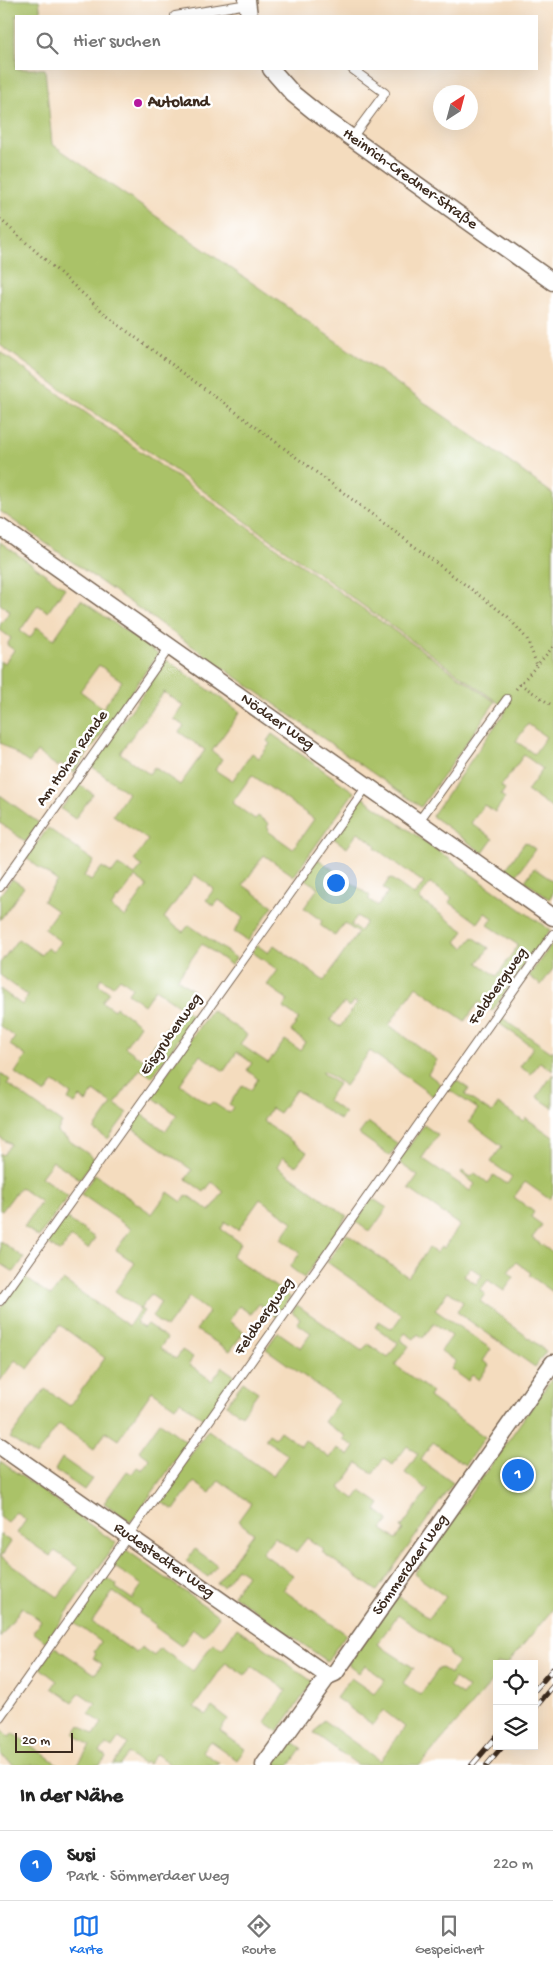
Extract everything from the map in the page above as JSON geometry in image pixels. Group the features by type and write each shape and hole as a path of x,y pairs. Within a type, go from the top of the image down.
{"street":[{"name":"Heinrich-Credner-Straße","path":"272,70 293,94 351,139 553,282"},
{"name":"Nödaer Weg","path":"0,527 553,917"},
{"name":"Sömmerdaer Weg","path":"264,1765 328,1676 334,1673 553,1363"},
{"name":"Rudestedter Weg","path":"0,1446 328,1676"}],"lane":[{"path":"183,15 248,7"},
{"path":"351,139 385,93 353,70"},
{"name":"Am Hohen Rande","path":"0,887 169,648"},
{"path":"419,821 507,699"},
{"name":"Eisgrubenweg","path":"0,1301 367,786"},
{"name":"Feldbergweg","path":"0,1717 553,934"}],"path":[{"path":"0,219 112,320 508,617 527,639 537,665"},
{"path":"507,699 553,646"},
{"path":"520,684 553,706"}],"green space":[{"path":"0,0 39,0 41,15 15,15 15,70 45,70 52,144 493,450 553,494 553,809 527,791 543,769 524,755 501,786 505,789 501,795 505,798 495,812 484,805 471,823 493,839 483,853 432,816 507,709 0,345","holes":["528,724 546,737 534,754 516,741"]},
{"path":"0,352 495,702 421,807 0,511"},
{"path":"0,542 65,588 48,612 38,605 20,631 30,638 37,627 54,639 81,600 158,654 74,773 61,764 58,767 37,752 29,763 0,744 0,661 4,664 14,650 7,645 11,638 0,630 0,625 10,611 0,604","holes":["99,665 122,681 103,708 80,691"]},
{"path":"167,660 240,712 212,751 222,759 215,770 232,781 252,753 259,758 270,744 267,741 272,734 354,792 294,876 264,855 243,885 273,906 248,941 234,932 243,918 219,900 214,906 206,900 214,889 195,875 164,918 183,932 189,925 236,958 231,965 202,944 177,979 193,990 181,1007 194,1017 152,1077 140,1069 115,1104 127,1113 108,1139 94,1130 112,1104 94,1091 86,1102 80,1097 75,1104 68,1100 71,1094 54,1082 45,1094 15,1073 26,1056 10,1045 15,1037 0,1026 0,989 22,1005 28,996 0,975 0,963 18,939 41,955 47,948 53,952 61,942 44,929 57,911 43,901 57,881 26,858 48,828 94,861 84,876 91,881 102,867 112,873 118,865 135,875 142,866 134,860 148,840 113,815 128,793 91,766","holes":["164,692 184,706 174,719 184,726 179,732 205,750 180,785 154,767 149,774 120,753","252,775 314,819 293,849 268,831 267,827 269,824 258,816 255,819 232,803","135,877 147,886 125,917 111,907 117,898 119,899","101,978 113,986 120,978 132,987 128,993 144,1005 155,989 181,1007 143,1060 125,1047 140,1025 116,1007 114,1010 102,1002 109,992 98,984"]},
{"path":"79,784 93,794 75,819 61,809"},
{"path":"0,795 39,823 26,842 0,823"},
{"path":"362,797 550,930 492,1011 479,1002 465,1021 416,986 389,1025 437,1060 428,1074 441,1084 433,1096 370,1051 345,1086 324,1071 322,1073 338,1084 327,1100 345,1113 340,1120 296,1090 279,1113 271,1108 263,1121 307,1152 296,1166 283,1157 277,1166 347,1216 304,1278 290,1267 300,1253 281,1239 293,1222 260,1199 238,1230 225,1222 221,1229 241,1243 232,1256 290,1297 276,1317 259,1304 251,1314 239,1306 229,1321 244,1332 230,1351 196,1330 209,1312 189,1297 166,1328 152,1317 161,1302 151,1295 140,1309 115,1291 135,1263 116,1250 131,1229 81,1194 95,1174 152,1214 168,1192 182,1202 187,1195 210,1211 224,1191 212,1182 204,1192 186,1179 192,1170 129,1126 139,1112 166,1131 177,1115 151,1096 211,1010 247,1035 240,1044 268,1063 285,1040 300,1050 305,1042 291,1031 299,1019 283,1008 288,1000 267,985 278,970 252,952 257,945 268,953 274,945 324,981 358,933 344,923 335,936 320,925 322,921 304,908 318,888 304,878 318,859 370,896 368,899 378,906 388,892 383,888 390,878 414,895 424,883 375,848 376,845 358,832 347,848 333,838","holes":["430,883 452,898 449,902 478,923 485,913 493,918 488,925 518,945 497,976 478,963 489,948 473,937 464,948 456,942 464,931 419,899","357,916 366,922 360,931 351,925","354,1001 357,1003 340,1027 330,1020 344,1003 349,1007","237,1052 252,1063 247,1070 258,1079 251,1090 243,1085 229,1104 233,1107 229,1113 212,1102 209,1105 180,1084 200,1055 224,1071"]},
{"path":"525,842 535,849 516,876 506,869"},
{"path":"534,868 553,881 553,893 549,899 525,881"},
{"path":"12,879 24,887 0,920 0,895"},
{"path":"553,942 553,969 541,985 529,976"},
{"path":"501,1017 551,1052 553,1050 553,1071 540,1062 531,1074 520,1067 533,1047 497,1022"},
{"path":"0,1073 10,1080 7,1084 62,1123 57,1132 94,1158 80,1179 53,1161 41,1177 68,1196 39,1237 24,1227 41,1202 20,1187 2,1211 0,1210 0,1153 3,1155 11,1144 0,1138"},
{"path":"553,1074 553,1108 537,1097"},
{"path":"456,1080 469,1089 465,1095 492,1113 498,1104 523,1121 526,1118 553,1137 553,1194 549,1199 525,1182 514,1197 534,1212 531,1217 542,1225 532,1238 553,1253 553,1292 529,1275 531,1273 516,1262 508,1272 514,1277 504,1291 488,1280 480,1290 485,1294 480,1301 546,1351 535,1367 457,1312 463,1302 448,1291 435,1310 491,1349 483,1361 489,1365 479,1380 472,1375 468,1381 451,1369 456,1361 441,1351 452,1336 434,1323 423,1338 418,1334 414,1339 405,1333 400,1340 409,1346 395,1365 432,1392 429,1397 485,1437 465,1465 433,1442 421,1460 453,1483 377,1591 322,1552 324,1550 307,1538 296,1552 274,1537 262,1553 293,1575 283,1590 346,1634 327,1661 233,1595 247,1575 237,1568 223,1587 217,1583 253,1533 238,1521 251,1503 219,1480 210,1493 194,1482 174,1510 159,1500 208,1430 273,1476 288,1455 265,1440 269,1434 275,1438 280,1431 301,1446 305,1440 330,1458 337,1448 349,1456 355,1447 343,1439 345,1436 324,1422 339,1401 266,1349 278,1332 301,1348 311,1333 297,1323 300,1318 292,1312 297,1305 362,1351 368,1344 388,1358 398,1343 375,1327 379,1321 392,1329 402,1315 327,1262 347,1234 408,1277 429,1248 436,1253 441,1247 444,1248 460,1225 409,1189 418,1176 398,1162 424,1125 438,1135 422,1158 470,1191 475,1184 461,1173 462,1171 471,1177 475,1173 488,1183 494,1175 507,1184 512,1177 491,1162 502,1146 469,1122 478,1109 449,1090","holes":["470,1267 482,1275 476,1284 464,1276","407,1446 418,1454 405,1473 428,1490 401,1528 403,1530 396,1539 382,1529 389,1520 376,1510 380,1504 361,1491 355,1499 340,1488 358,1463 373,1474 384,1458 393,1465"]},
{"path":"368,1122 398,1144 390,1156 359,1134"},
{"path":"372,1198 387,1208 370,1232 356,1222"},
{"path":"65,1217 95,1238 88,1249 71,1237 60,1252 47,1243"},
{"path":"0,1241 24,1258 14,1272 0,1263"},
{"path":"23,1276 51,1296 63,1280 129,1326 140,1309 144,1311 136,1322 143,1328 147,1324 167,1338 160,1348 176,1359 182,1350 193,1357 189,1364 212,1381 222,1367 235,1376 204,1419 180,1401 175,1407 152,1391 118,1440 106,1432 94,1449 59,1424 36,1456 10,1438 45,1389 70,1406 105,1358 60,1325 28,1369 15,1360 0,1381 0,1309"},
{"path":"553,1377 553,1609 510,1660 493,1660 493,1681 420,1765 358,1765 314,1733 323,1720 380,1761 405,1727 383,1710 373,1725 336,1698 351,1678 374,1694 385,1680 365,1665 359,1673 348,1664 398,1596 429,1618 446,1597 414,1574","holes":["398,1615 450,1652 449,1655 458,1662 450,1674 440,1667 420,1695 403,1683 414,1668 377,1644","454,1678 468,1688 462,1695 449,1686"]},
{"path":"243,1382 258,1392 242,1415 226,1405"},
{"path":"160,1422 188,1443 131,1522 104,1503 127,1471 132,1474 137,1467 142,1470 150,1459 139,1451"},
{"path":"62,1458 92,1479 84,1490 55,1470"},
{"path":"0,1461 116,1543 46,1642 33,1632 41,1621 22,1607 0,1638 0,1534 11,1542 1,1557 58,1597 79,1568 55,1551 50,1556 17,1533 26,1520 16,1512 8,1523 0,1517"},
{"path":"125,1549 219,1616 204,1636 193,1629 181,1646 139,1613 140,1610 113,1592 92,1622 136,1653 141,1647 154,1656 160,1648 193,1671 213,1643 222,1649 237,1628 313,1682 278,1731 265,1722 286,1690 252,1666 245,1675 226,1662 194,1707 206,1715 212,1707 228,1719 220,1731 245,1749 237,1760 210,1741 202,1751 219,1763 217,1765 171,1765 156,1754 148,1764 145,1762 143,1764 128,1754 120,1765 113,1765 128,1744 119,1738 112,1748 106,1744 100,1752 106,1757 100,1765 77,1765 90,1746 74,1734 80,1725 94,1735 102,1723 89,1714 96,1704 80,1693 73,1702 52,1688 57,1681 40,1668 55,1647 95,1674 102,1664 93,1658 96,1654 94,1652 101,1642 73,1622 105,1576 117,1585 116,1588 132,1599 142,1585 113,1566"},
{"path":"195,1549 217,1565 208,1577 186,1561"},
{"path":"0,1729 10,1737 13,1733 59,1765 14,1765 0,1755"},
{"path":"289,1739 302,1748 290,1765 270,1765"}],"railway":[{"path":"538,1686 553,1669"},
{"path":"537,1705 553,1686"},
{"path":"472,1765 493,1741"},
{"path":"487,1765 500,1750"}],"place":[{"name":"Autoland","path":"138,103"},
{"name":"Susi","path":"518,1475"}]}
